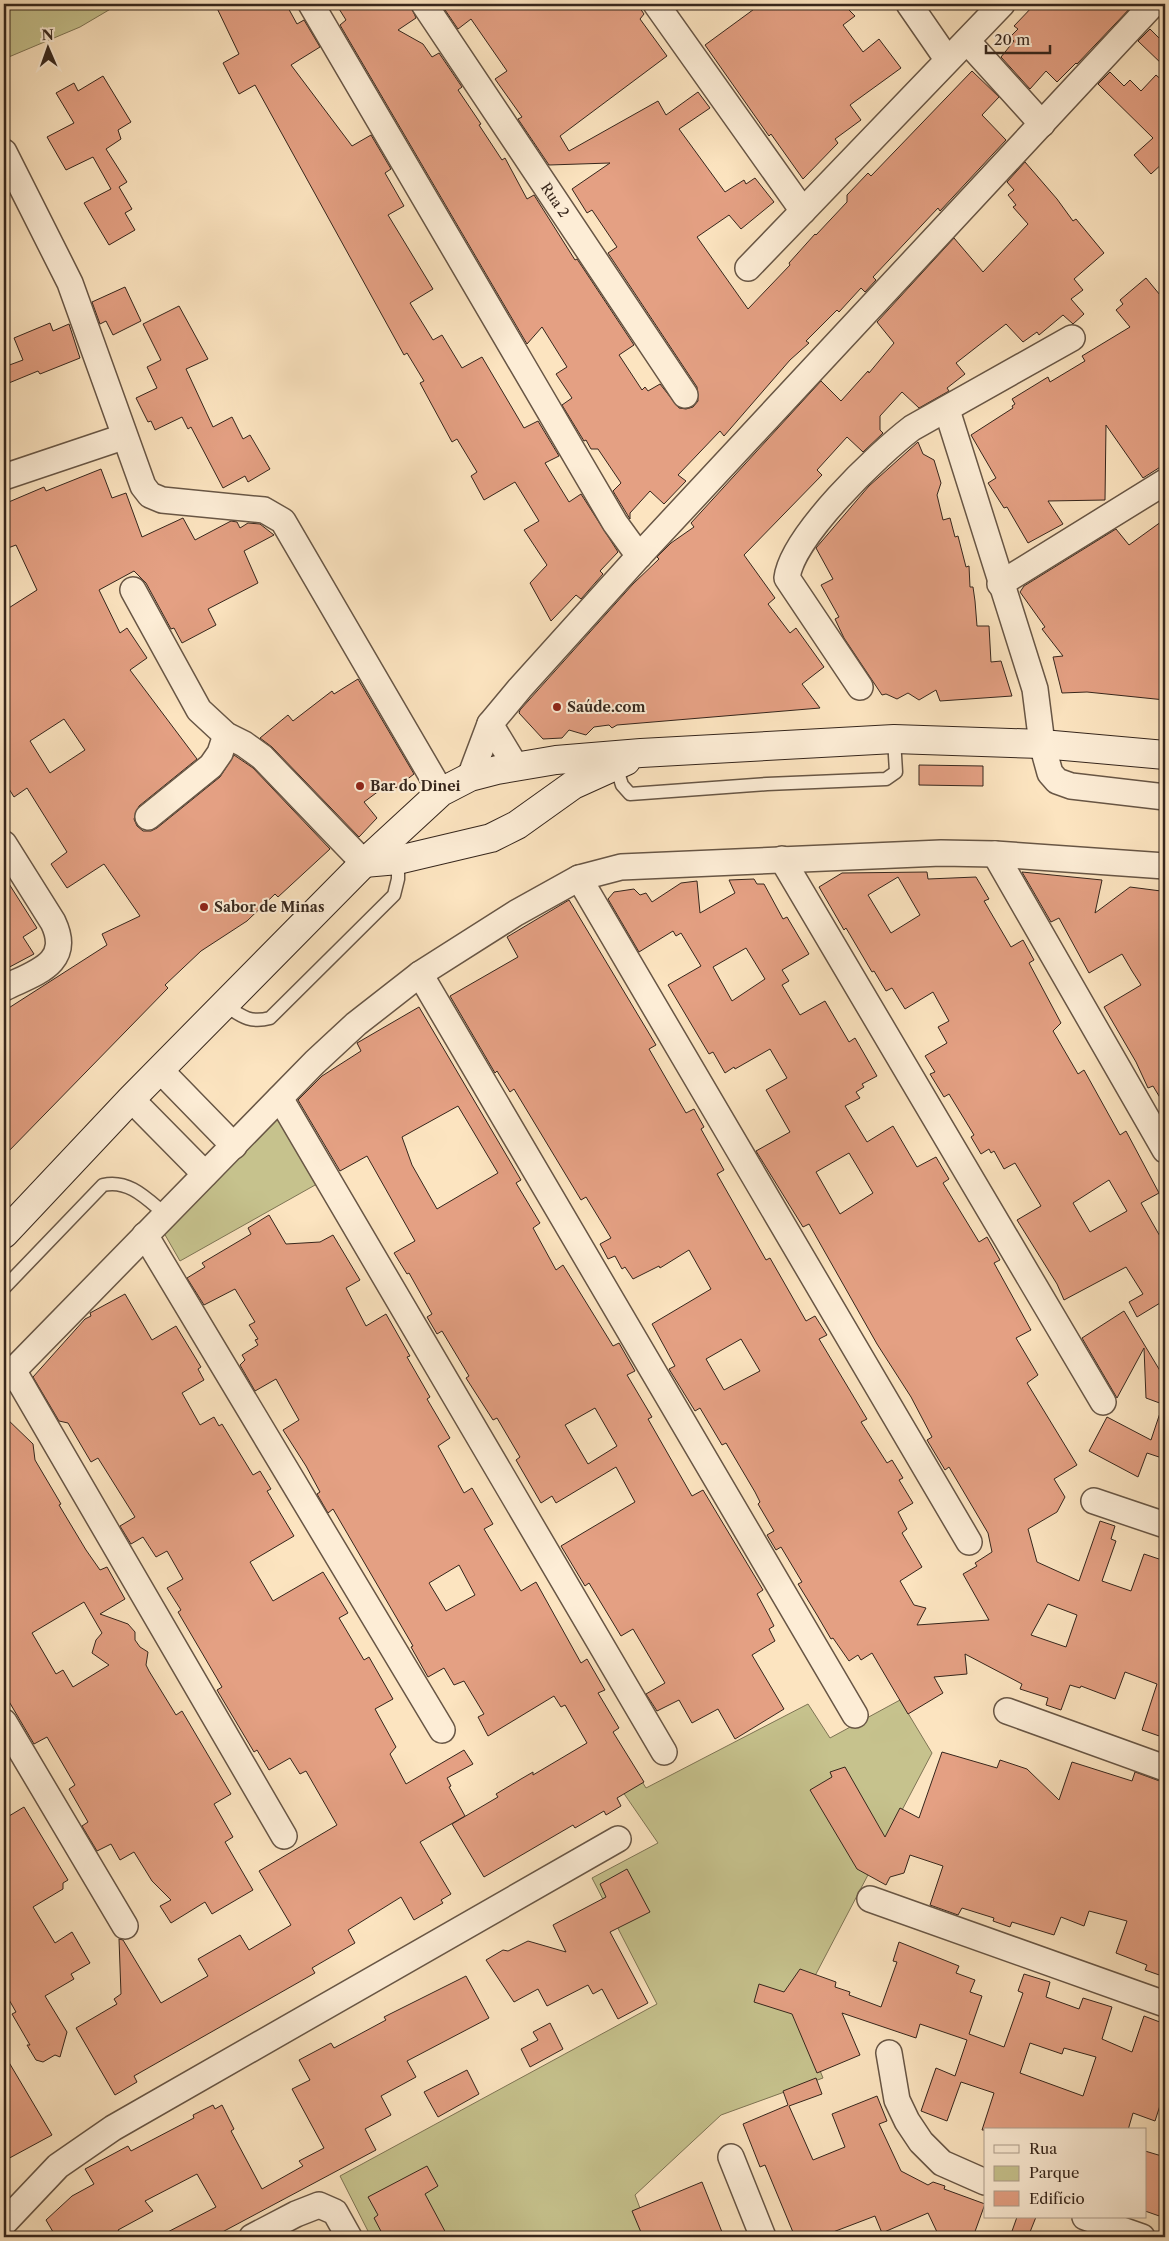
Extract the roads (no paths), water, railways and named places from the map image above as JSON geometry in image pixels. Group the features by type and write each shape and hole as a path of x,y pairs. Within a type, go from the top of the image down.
{"main road":[{"path":"4,1234 130,1098 160,1070 364,862 436,797 470,777 556,760 641,753 894,739 1042,744 1165,755"},
{"path":"364,862 398,860 491,838 517,825 531,813 573,785 641,753"},
{"path":"516,767 530,787 533,802 531,813"},
{"path":"436,797 430,815 435,832 461,846"}],"street":[{"path":"311,4 615,523 639,556"},
{"name":"Rua 2","path":"424,4 685,395"},
{"path":"656,4 803,211"},
{"path":"909,4 947,59"},
{"path":"748,268 947,59 1002,4"},
{"path":"470,777 490,724 639,556 1153,4"},
{"path":"967,41 1042,124"},
{"path":"4,152 70,283 143,486 150,495 162,500 264,510 283,521 436,797"},
{"path":"860,687 787,578 788,565 803,539 870,464 912,428 1072,338"},
{"path":"947,410 1034,689 1042,744 1050,773 1057,781 1072,786 1165,797"},
{"path":"4,477 124,437"},
{"path":"1000,584 1165,482"},
{"path":"133,590 199,710 226,735 244,744 262,757 364,862"},
{"path":"490,724 516,767"},
{"path":"148,818 211,766 220,753 226,735"},
{"path":"4,844 53,922 58,932 59,943 57,954 50,965 4,988"},
{"path":"284,1836 9,1375 165,1214 356,1024 420,974 516,913 579,878 621,867 782,858 941,853 996,854 1165,866"},
{"path":"996,854 1165,1150"},
{"path":"782,858 1103,1402"},
{"path":"579,878 969,1542"},
{"path":"420,974 855,1716"},
{"path":"160,1070 234,1146"},
{"path":"130,1098 205,1174"},
{"path":"280,1098 664,1752"},
{"path":"145,1235 442,1730"},
{"path":"1094,1501 1165,1526"},
{"path":"1006,1711 1165,1768"},
{"path":"4,1722 125,1926"},
{"path":"4,2223 58,2166 113,2128 618,1838"},
{"path":"870,1899 1165,2004"},
{"path":"890,2053 897,2100 907,2121 921,2142 942,2163 984,2182"},
{"path":"731,2158 763,2237"},
{"path":"252,2237 296,2214 319,2206 335,2212 349,2237"},
{"path":"1088,2218 1142,2237"}],"lane":[{"path":"616,766 622,785 630,794 767,784 886,779 896,772 894,739"},
{"path":"223,1004 245,1019 259,1021 270,1018 394,895 398,879 398,860"},
{"path":"4,1288 103,1185 114,1182 134,1189 165,1214"}],"place":[{"name":"Saúde.com","path":"557,707"},
{"name":"Bar do Dinei","path":"360,786"},
{"name":"Sabor de Minas","path":"204,907"}]}
